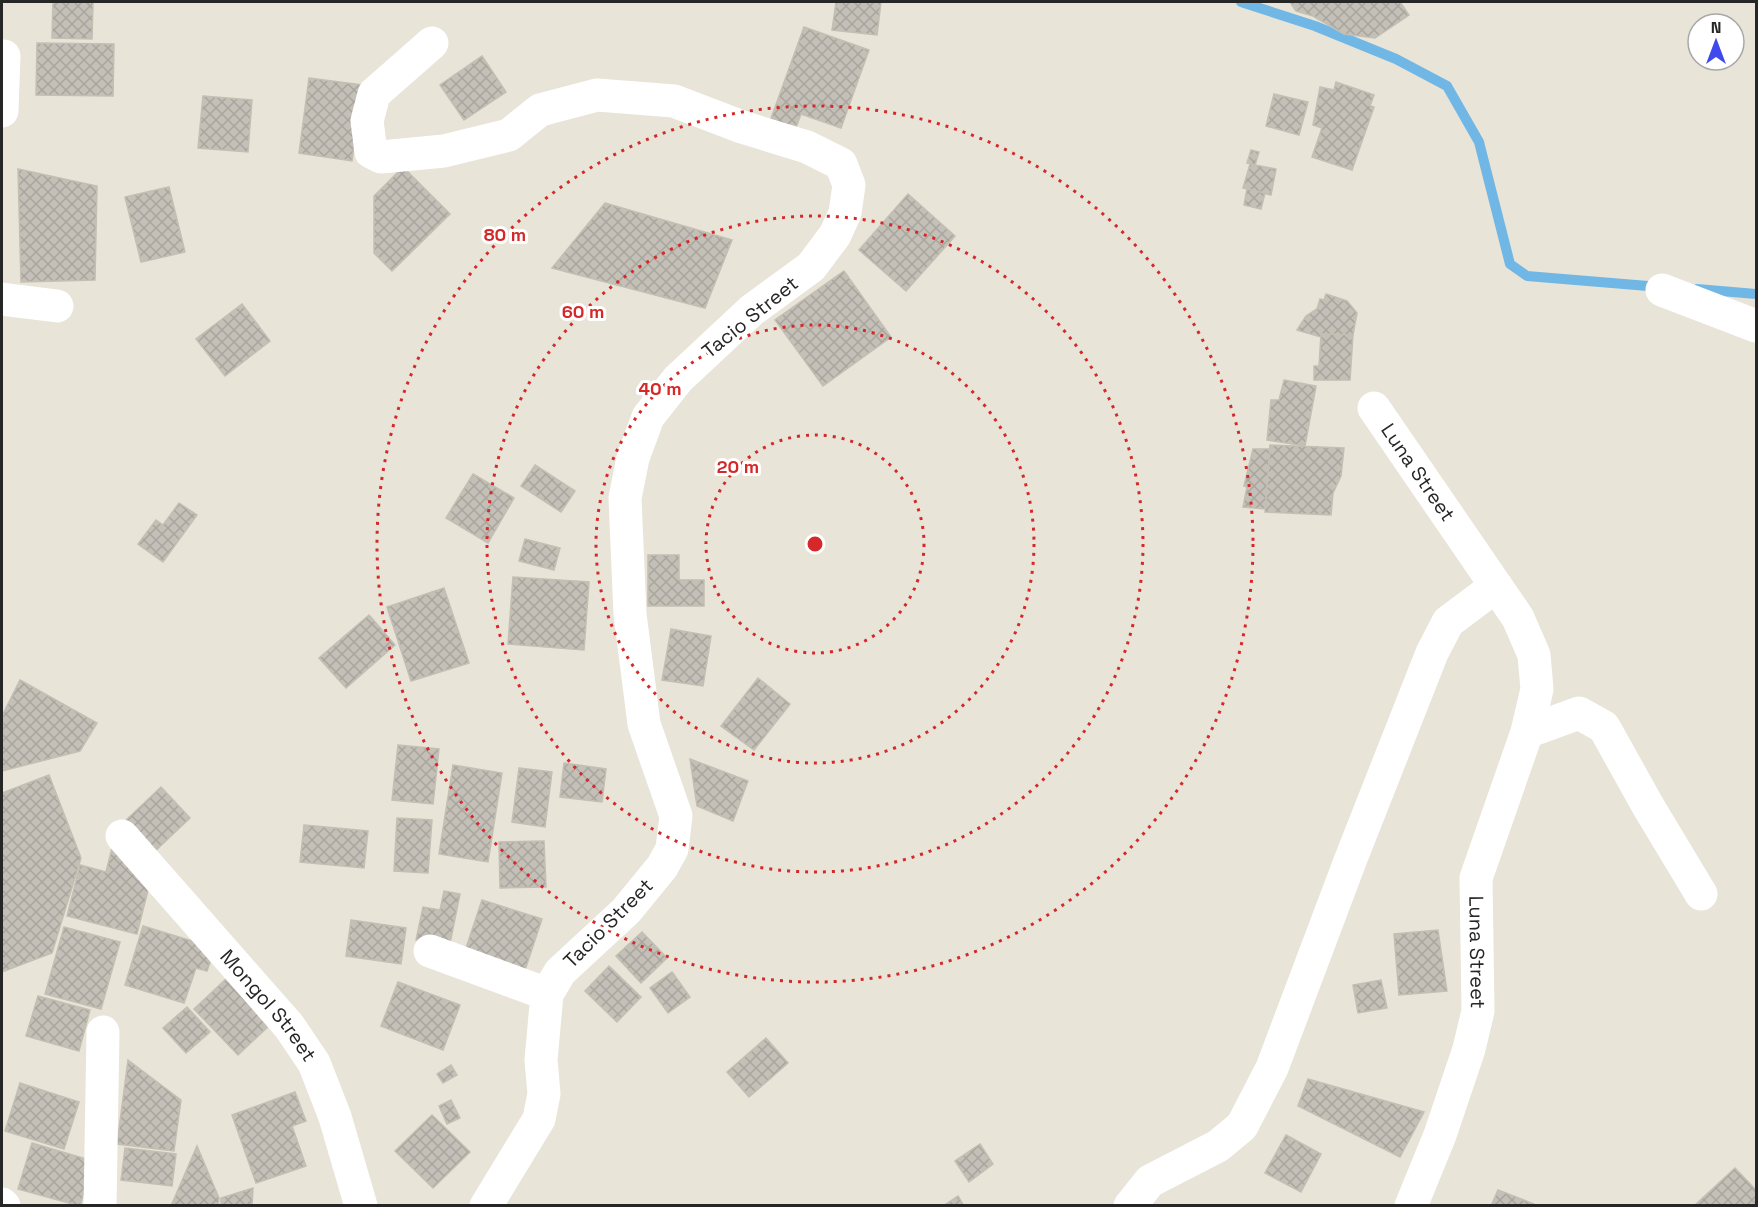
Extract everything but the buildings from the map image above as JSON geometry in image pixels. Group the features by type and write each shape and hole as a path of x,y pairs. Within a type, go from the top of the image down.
{"street":[{"name":"Tacio Street","path":"432,43 374,94 367,121 371,152 381,157 444,151 509,135 540,110 597,95 674,101 742,127 807,147 841,164 849,185 845,213 835,235 811,267 752,310 678,379 648,417 633,458 625,498 630,614 644,724 676,816 672,849 662,867 626,911 560,972 547,994 543,1017 541,1060 544,1094 539,1119 486,1206"},
{"path":"2,111 4,57"},
{"path":"1662,290 1756,326"},
{"path":"2,299 57,306"},
{"name":"Luna Street","path":"1374,408 1518,618 1534,655 1537,689 1527,732 1476,878 1478,1011 1469,1049 1444,1126 1412,1206"},
{"path":"1130,1206 1150,1181 1218,1146 1242,1126 1272,1068 1432,653 1448,622 1496,586"},
{"path":"1527,732 1579,713 1604,727 1701,894"},
{"name":"Mongol Street","path":"122,836 289,1026 314,1063 335,1117 361,1206"},
{"path":"430,951 547,994"},
{"path":"100,1206 103,1032"}],"waterway":[{"path":"1241,2 1315,26 1396,59 1447,86 1479,142 1510,264 1527,276 1660,287"},
{"path":"1697,289 1756,294"}]}
